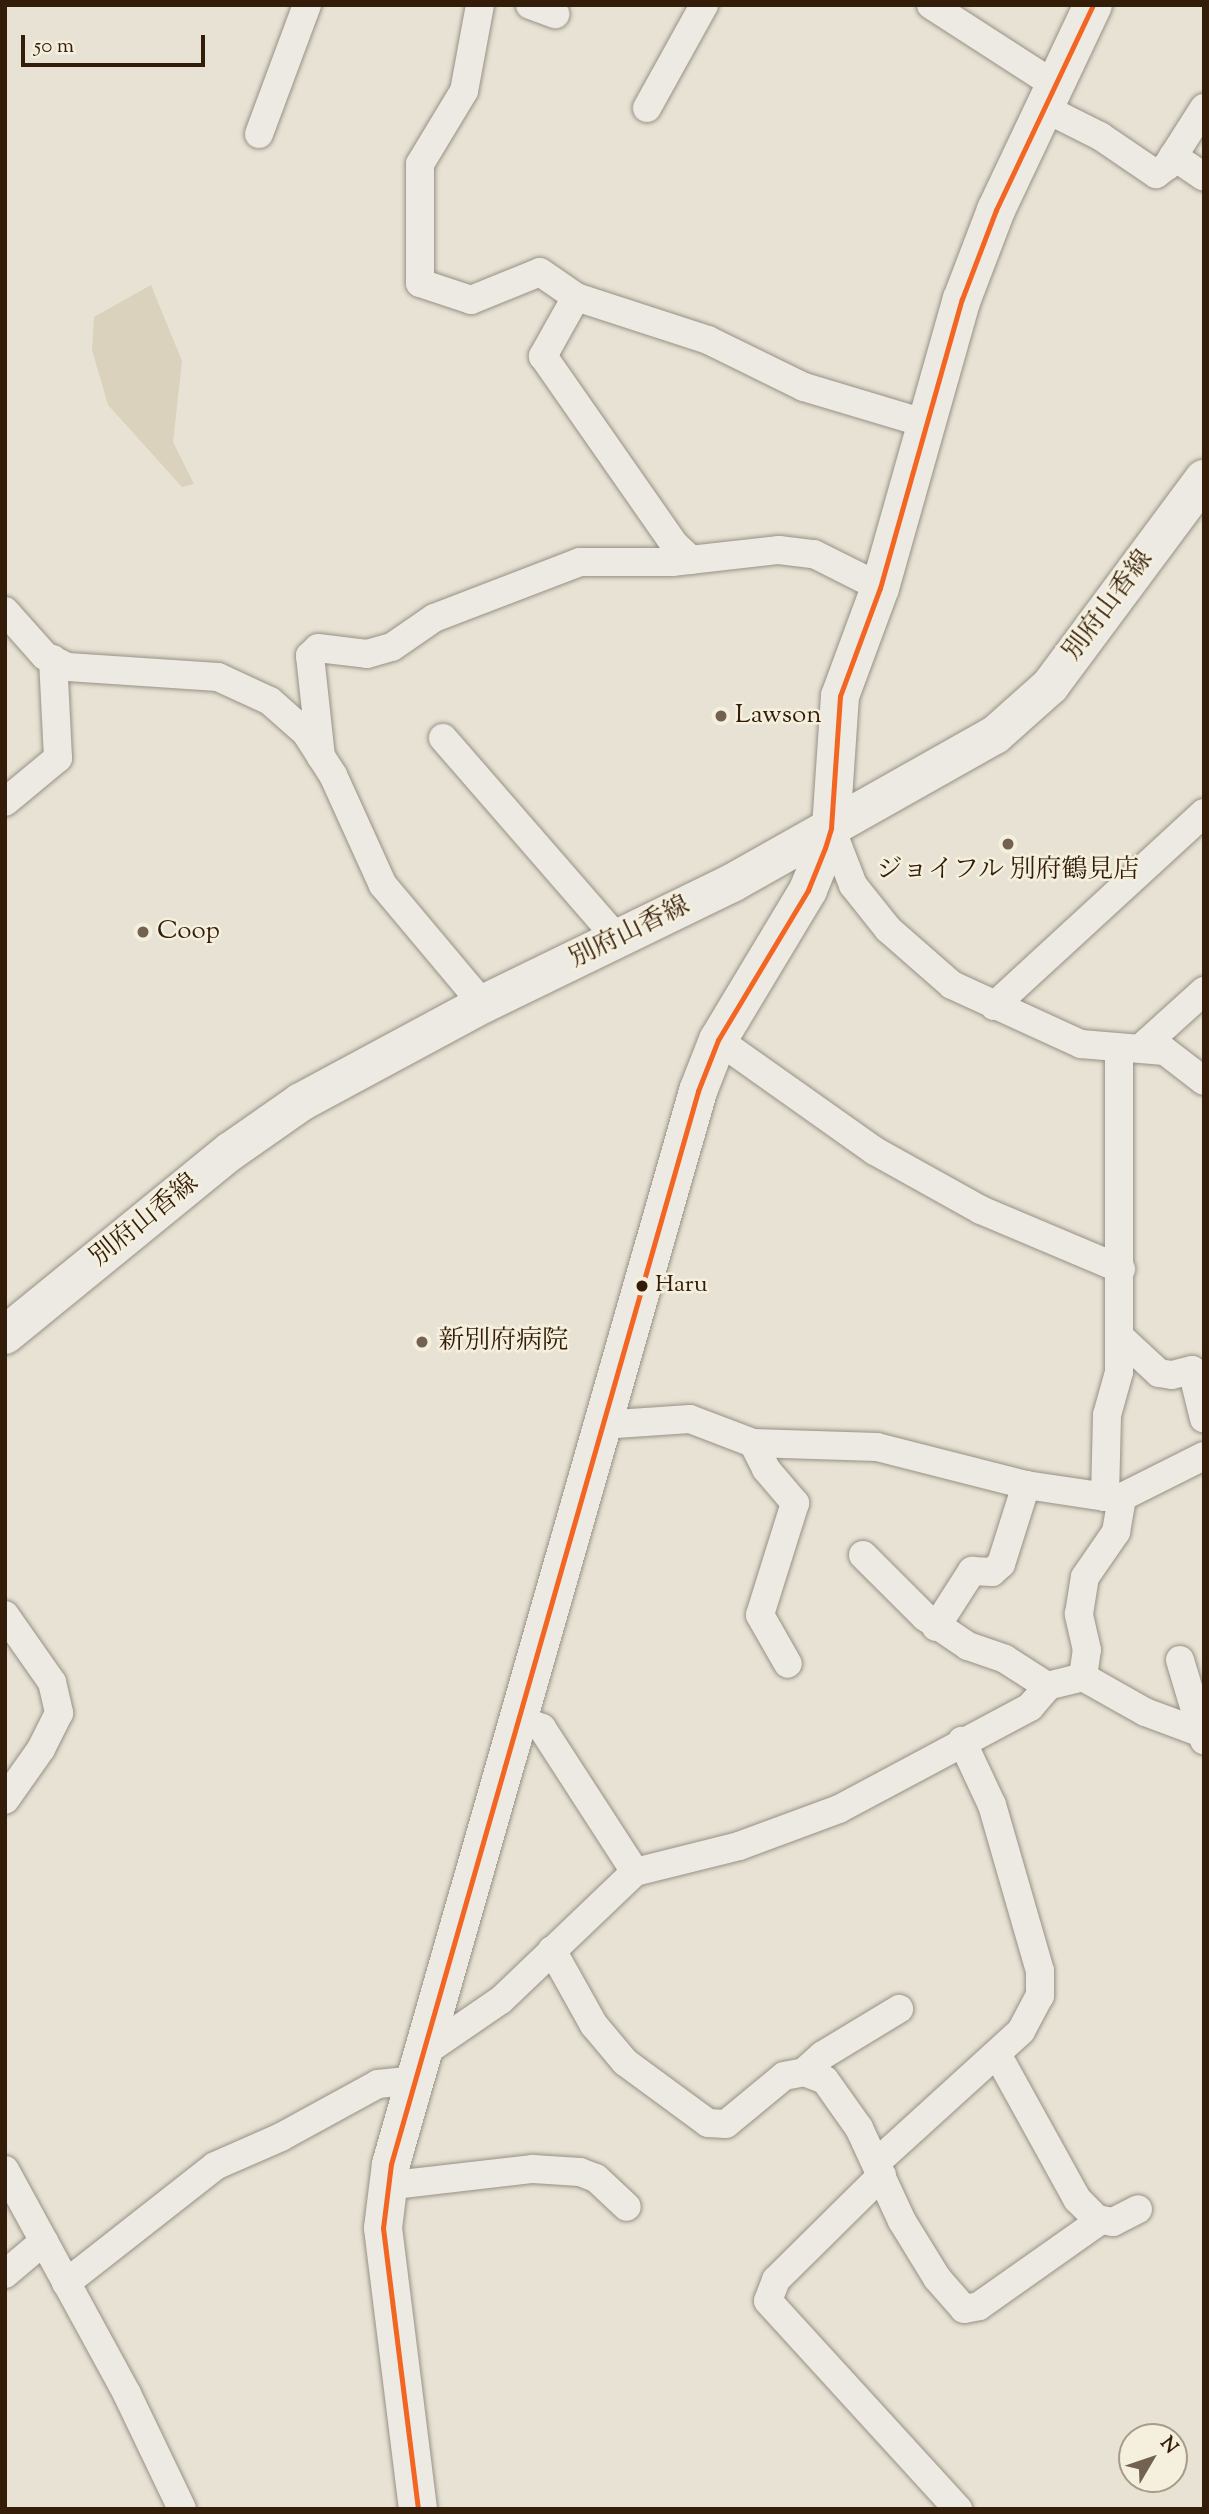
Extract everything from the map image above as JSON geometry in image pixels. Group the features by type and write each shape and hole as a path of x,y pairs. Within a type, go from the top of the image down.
{"street":[{"path":"258,134 307,5"},
{"path":"480,5 464,91 420,164 420,283 471,300 540,272 576,298 708,340 821,394 923,423"},
{"path":"647,108 704,5"},
{"path":"931,5 1152,173 1161,173 1204,108"},
{"path":"418,2509 385,2252 385,2186 516,1718 692,1111 718,1040 808,890 831,828 840,696 880,588 923,423 977,253 1093,5"},
{"path":"1173,156 1204,177"},
{"path":"576,298 543,356 675,545 691,560"},
{"name":"別府山香線","path":"5,1335 281,1115 484,1004 618,939 831,828 971,751 1034,702 1204,479"},
{"path":"321,757 310,656 318,648 367,654 392,647 434,618 580,562 691,560 779,550 814,554 868,581"},
{"path":"7,617 52,659 68,667 139,668 218,677 270,701 306,733 321,757 383,885 484,1004"},
{"path":"5,802 58,758 52,659"},
{"path":"443,738 618,939"},
{"path":"994,1006 1204,813"},
{"path":"831,828 853,885 888,929 952,985 1081,1044 1131,1049 1181,1059 1204,1081"},
{"path":"1083,1677 1087,1650 1079,1614 1085,1577 1116,1532 1107,1415 1119,1372 1131,1049 1204,991"},
{"path":"718,1040 875,1151 981,1210 1121,1269"},
{"path":"1119,1336 1159,1373 1172,1376 1192,1370 1204,1419"},
{"path":"601,1425 690,1419 753,1443 877,1447 1026,1485 1113,1497 1204,1456"},
{"path":"753,1443 766,1469 795,1503 760,1615 789,1664"},
{"path":"936,1627 972,1571 992,1572 1001,1564 1026,1485"},
{"path":"863,1555 936,1627 1049,1685"},
{"path":"5,1615 52,1682 59,1713 41,1749 5,1800"},
{"path":"1180,1660 1203,1736"},
{"path":"66,2283 215,2166 281,2137 378,2084 418,2067 482,2016 635,1872 739,1846 803,1824 864,1797 962,1741 1030,1707 1049,1685 1083,1677 1145,1712 1203,1736"},
{"path":"516,1718 542,1728 635,1872"},
{"path":"958,2509 768,2301 776,2280 879,2169 1021,2031 1040,1996 1040,1971 992,1805 962,1741"},
{"path":"551,1950 593,2025 625,2062 708,2123 726,2124 784,2076 804,2071 822,2055 899,2009"},
{"path":"997,2053 1077,2199 1101,2220 1113,2222 1138,2209"},
{"path":"804,2071 825,2080 859,2129 930,2267 964,2309 979,2305 1101,2220"},
{"path":"385,2186 533,2169 580,2172 596,2178 627,2207"},
{"path":"5,2170 163,2464 182,2509"},
{"path":"5,2274 44,2241"}],"shaded area":[{"path":"151,285 182,361 173,442 194,484 182,487 108,405 92,350 94,317"}],"transit line":[{"path":"418,2509 383,2228 391,2164 698,1091 718,1040 808,890 825,848 831,828 840,696 880,588 962,299 996,210 1093,5"}],"place":[{"name":"Lawson","path":"721,716"},
{"name":"ジョイフル 別府鶴見店","path":"1008,844"},
{"name":"Coop","path":"143,932"},
{"name":"Haru","path":"642,1286"},
{"name":"新別府病院","path":"422,1342"}]}
